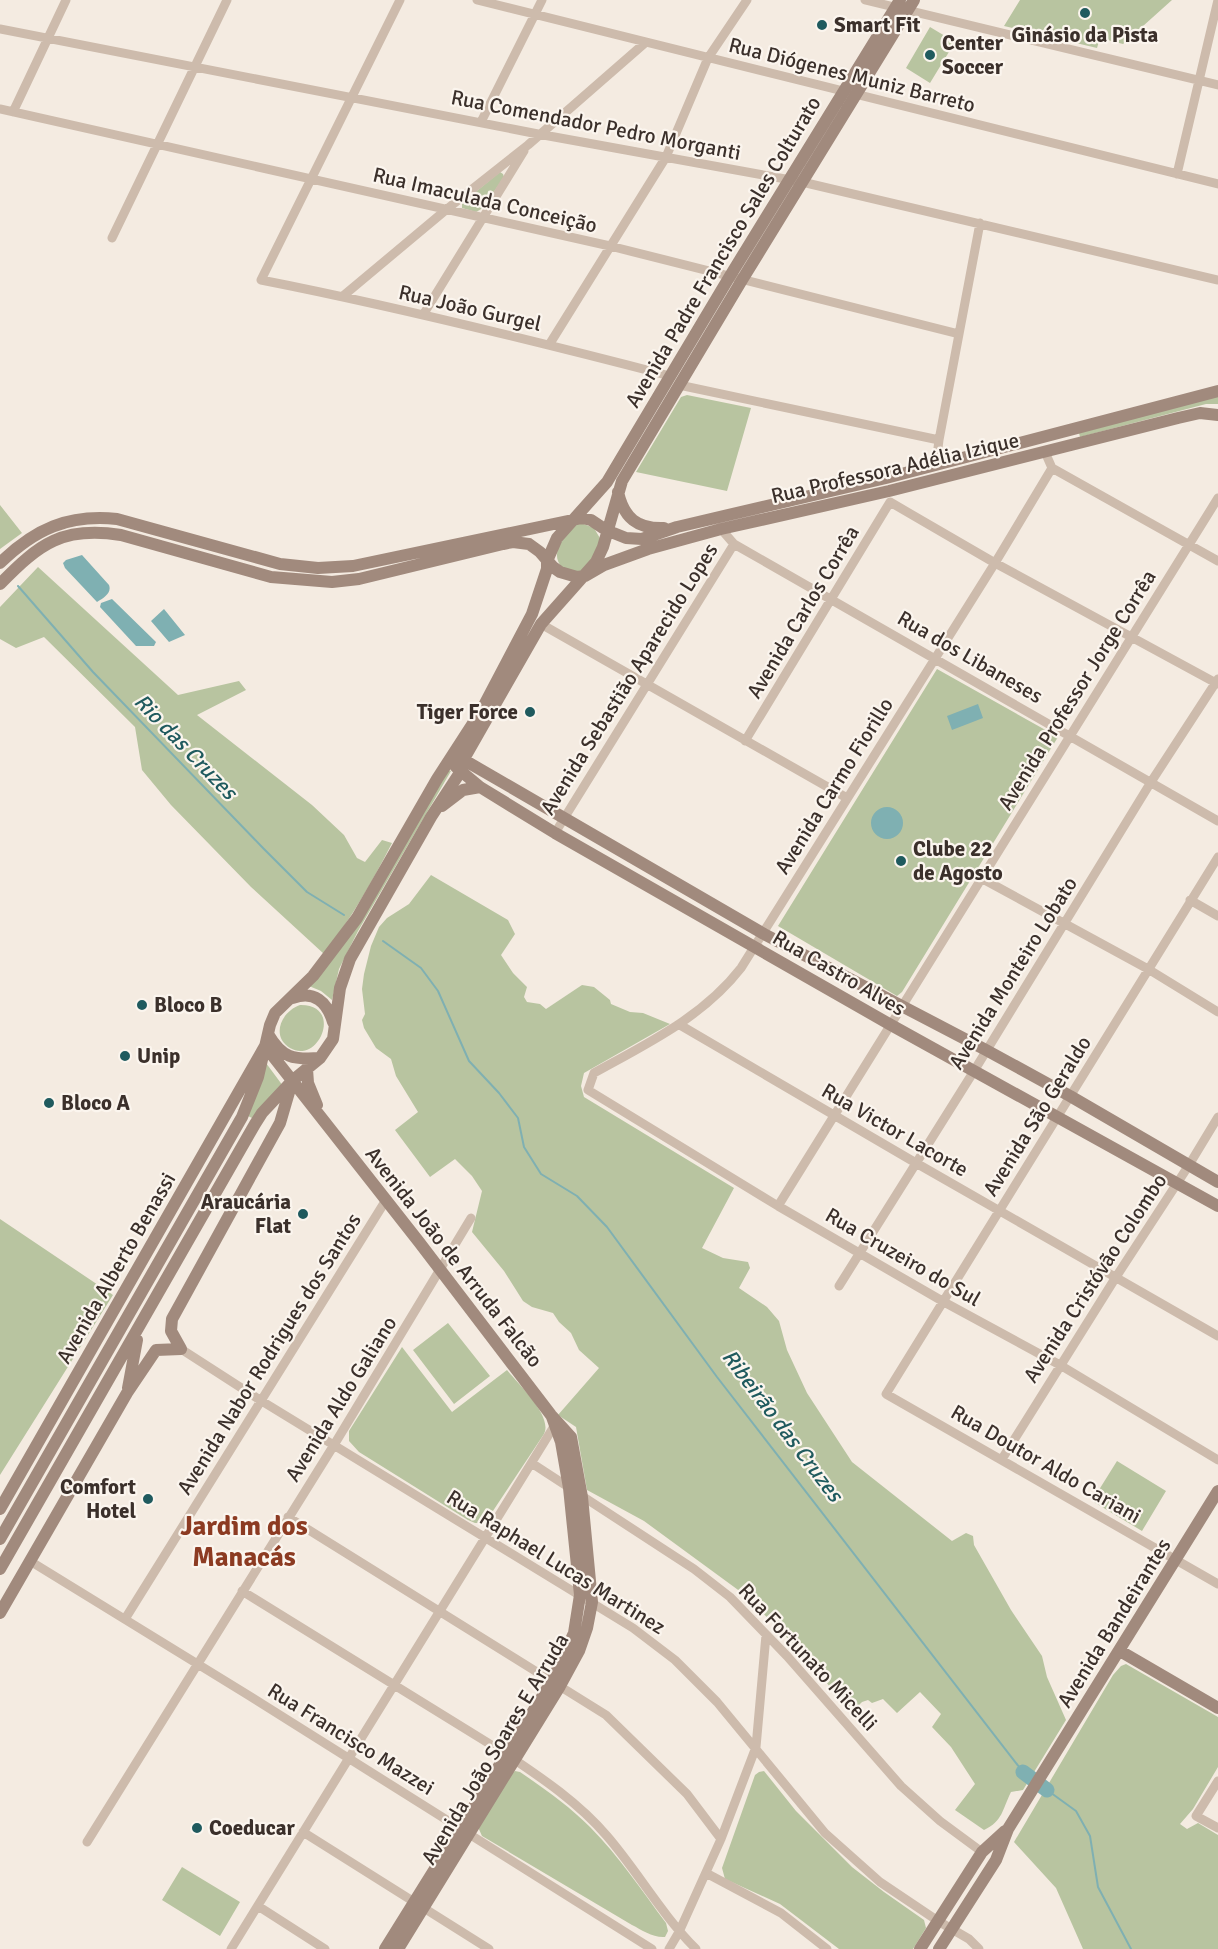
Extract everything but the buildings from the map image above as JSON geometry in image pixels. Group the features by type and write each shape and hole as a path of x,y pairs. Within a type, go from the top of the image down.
{"street":[{"path":"13,112 66,0"},
{"path":"112,238 227,0"},
{"path":"311,179 400,0"},
{"name":"Rua Diógenes Muniz Barreto","path":"477,0 1218,184"},
{"path":"480,122 542,0"},
{"path":"549,345 666,157 708,58 747,0"},
{"path":"865,0 905,4 1218,85"},
{"path":"1177,174 1218,0"},
{"name":"Avenida Padre Francisco Sales Colturato","path":"606,530 622,481 675,380 905,4"},
{"name":"Rua Comendador Pedro Morganti","path":"0,29 538,134 796,181 1218,280"},
{"path":"343,296 528,145 646,42"},
{"name":"Rua Imaculada Conceição","path":"0,109 610,246 959,334"},
{"path":"423,315 528,145"},
{"name":"Rua João Gurgel","path":"311,179 261,280 343,296 549,345 675,380 939,440"},
{"path":"936,464 980,223"},
{"name":"Avenida Padre Francisco Sales Colturato","path":"572,519 606,482 675,380"},
{"name":"Rua Professora Adélia Izique","path":"889,490 936,464 1218,391"},
{"name":"Rua Professora Adélia Izique","path":"606,530 626,538 642,539 677,527 718,523 889,490 1200,413 1218,415"},
{"path":"1044,436 1045,452 1052,468 1218,561"},
{"name":"Avenida Carmo Fiorillo","path":"594,1073 680,1025 727,987 756,948 1052,468"},
{"path":"889,490 995,563 1217,682"},
{"name":"Avenida Carlos Corrêa","path":"745,741 832,599 889,490"},
{"path":"618,492 621,503 635,522 650,528 677,527"},
{"name":"Avenida Professor Jorge Corrêa","path":"778,1206 1218,498"},
{"path":"0,563 22,543 50,527 75,518 117,519 280,564 318,568 353,566 572,519 591,520 606,530 603,547 596,562 548,613 541,624 463,765 432,814 350,959 340,987 333,1039 320,1058 292,1081 265,1109 255,1124 0,1569"},
{"path":"0,1539 242,1117 258,1077 275,1013 293,998 324,964 357,918 437,779 481,711 532,614 547,569 547,561 557,538 572,519"},
{"name":"Rua Professora Adélia Izique","path":"585,576 604,565 718,523"},
{"name":"Rua dos Libaneses","path":"718,523 734,544 1218,821"},
{"path":"0,584 35,550 57,538 79,532 121,535 270,577 327,582 359,579 513,542 524,542 532,545 553,567 568,576 585,576"},
{"name":"Avenida Sebastião Aparecido Lopes","path":"555,833 734,544"},
{"path":"541,624 847,798"},
{"name":"Avenida Monteiro Lobato","path":"839,1286 1151,782 1217,682"},
{"name":"Rua Castro Alves","path":"449,759 530,798 764,934 903,1005 1071,1096 1218,1182"},
{"name":"Rua Castro Alves","path":"463,765 480,787 555,833 891,1025 1218,1206"},
{"path":"432,814 463,790 480,787"},
{"path":"521,813 530,798"},
{"name":"Avenida São Geraldo","path":"886,1394 1218,857"},
{"path":"981,878 1148,969 1218,1012"},
{"path":"1190,900 1218,916"},
{"path":"293,998 302,994 320,999 329,1008 335,1029"},
{"name":"Rua Victor Lacorte","path":"680,1025 1218,1336"},
{"path":"266,1040 291,1058 320,1058"},
{"name":"Avenida João de Arruda Falcão","path":"266,1040 292,1081 441,1270 554,1421"},
{"name":"Avenida Alberto Benassi","path":"0,1509 266,1040"},
{"name":"Avenida João de Arruda Falcão","path":"307,1069 308,1083 325,1123"},
{"name":"Rua Cruzeiro do Sul","path":"594,1073 588,1090 778,1206 944,1302 1060,1365 1218,1460"},
{"path":"0,1613 127,1393 156,1350 181,1349 171,1331 172,1319 280,1123 292,1081"},
{"name":"Avenida Cristóvão Colombo","path":"1002,1459 1116,1277 1190,1165 1218,1117"},
{"name":"Avenida Nabor Rodrigues dos Santos","path":"125,1619 386,1200"},
{"name":"Avenida Aldo Galiano","path":"87,1842 334,1445 471,1218"},
{"path":"127,1393 138,1330"},
{"name":"Rua Raphael Lucas Martinez","path":"181,1349 260,1400 633,1628 675,1660 717,1702 756,1746 825,1833 880,1882 969,1939 979,1949"},
{"name":"Rua Doutor Aldo Cariani","path":"886,1394 1218,1584"},
{"path":"231,1949 532,1464 554,1421"},
{"name":"Avenida João Soares E Arruda","path":"554,1421 561,1442 569,1488 580,1595 574,1633 556,1683"},
{"name":"Avenida João Soares E Arruda","path":"385,1949 419,1904 556,1683 579,1651 587,1628 592,1602 582,1497 571,1437 554,1421"},
{"name":"Rua Fortunato Micelli","path":"532,1464 694,1569 730,1597 803,1673 902,1786 940,1821 982,1852"},
{"name":"Avenida Bandeirantes","path":"1008,1828 1218,1491"},
{"path":"288,1516 606,1715 687,1794 720,1839"},
{"name":"Rua Francisco Mazzei","path":"30,1561 652,1949"},
{"path":"242,1591 546,1781 606,1834 679,1932 696,1949"},
{"path":"669,1949 706,1873 756,1746 766,1635"},
{"path":"1129,1635 1129,1650 1134,1659"},
{"path":"1120,1651 1218,1708"},
{"path":"1218,1781 1196,1816 1218,1828"},
{"path":"920,1949 982,1852 1008,1828"},
{"path":"939,1949 996,1860 1008,1828"},
{"path":"303,1832 489,1949"},
{"path":"706,1873 781,1913 827,1949"},
{"name":"Avenida João Soares E Arruda","path":"398,1949 419,1904"},
{"path":"258,1906 325,1949"}],"green space":[{"name":"Ginásio da Pista","path":"1020,0 1172,0 1123,44 1100,38 1097,48 1004,26"},
{"name":"Center Soccer","path":"930,27 955,42 930,83 906,68"},
{"path":"500,172 504,177 483,208 476,212 462,208 462,203"},
{"path":"687,395 751,408 727,491 636,472 681,397"},
{"path":"1218,396 1218,404 1206,404 1080,437 1079,433"},
{"path":"0,505 22,533 0,549"},
{"path":"581,523 594,528 601,540 591,561 580,573 562,568 558,562 557,551 574,524"},
{"path":"38,567 178,695 239,681 246,690 197,715 312,805 344,835 357,858 365,862 382,840 392,843 361,900 324,954 251,887 171,805 142,770 135,727 44,637 16,648 0,639 0,607"},
{"name":"Clube 22 de Agosto","path":"937,669 1058,737 902,992 897,996 778,926"},
{"path":"447,770 451,771 358,931 339,969 332,1000 321,991 309,986"},
{"path":"431,875 508,920 515,934 501,955 513,973 527,987 524,997 527,1002 540,1004 546,1009 582,985 594,987 610,1000 611,1004 670,1024 584,1073 581,1086 584,1097 734,1188 702,1248 723,1258 748,1262 750,1268 739,1288 767,1307 779,1321 787,1350 807,1393 852,1462 952,1541 966,1533 973,1536 974,1545 1011,1610 1042,1656 1047,1677 1066,1720 1023,1790 1011,1792 1001,1814 990,1827 984,1830 955,1810 975,1784 951,1747 932,1727 941,1714 920,1692 897,1713 883,1699 872,1703 868,1700 862,1702 854,1710 848,1710 808,1659 745,1595 644,1521 587,1490 576,1427 558,1415 599,1368 579,1350 571,1333 553,1313 532,1307 523,1301 504,1271 472,1232 482,1191 472,1176 455,1159 430,1177 395,1130 418,1112 396,1076 391,1059 376,1048 364,1028 362,989 364,974 371,946 379,927 387,918 409,904"},
{"path":"300,1005 313,1007 321,1014 324,1023 318,1042 301,1051 290,1048 284,1043 280,1031 284,1018"},
{"path":"266,1063 283,1086 254,1119 248,1116"},
{"path":"0,1219 113,1295 0,1475"},
{"path":"448,1323 490,1376 454,1404 413,1350"},
{"path":"402,1347 452,1412 507,1370 533,1401 544,1419 544,1434 485,1523 468,1520 359,1452 349,1441 349,1431"},
{"path":"1117,1461 1166,1491 1142,1531 1092,1501"},
{"path":"1126,1664 1218,1717 1218,1767 1193,1809 1180,1824 1187,1829 1198,1823 1218,1835 1218,1949 1083,1949 1056,1888 1014,1842 1113,1675"},
{"path":"515,1771 520,1772 557,1798 601,1838 666,1923 668,1931 665,1937 652,1935 632,1925 482,1836 478,1827"},
{"path":"764,1771 796,1811 852,1867 924,1920 926,1928 913,1949 839,1949 780,1904 725,1879 722,1868 755,1775"},
{"path":"182,1867 240,1902 220,1936 162,1900"}],"water":[{"path":"82,555 110,588 105,597 97,602 63,563"},
{"path":"112,599 156,642 154,646 136,646 100,607 101,603"},
{"path":"164,609 185,635 169,642 151,621"},
{"path":"978,704 983,718 952,730 947,716"},
{"path":"887,807 898,812 903,823 898,834 887,839 876,834 871,823 876,812"}],"waterway":[{"name":"Rio das Cruzes","path":"18,586 93,672 263,848 307,892 344,915"},
{"name":"Ribeirão das Cruzes","path":"383,941 421,968 438,991 469,1061 499,1093 518,1118 524,1147 541,1174 577,1196 607,1227 717,1377 1023,1772"},
{"name":"Ribeirão das Cruzes","path":"1023,1772 1047,1790"},
{"name":"Ribeirão das Cruzes","path":"1047,1790 1076,1811 1090,1836 1098,1887 1131,1949"}],"place":[{"name":"Ginásio da Pista","path":"1085,13"},
{"name":"Smart Fit","path":"822,25"},
{"name":"Center Soccer","path":"930,55"},
{"name":"Tiger Force","path":"530,712"},
{"name":"Clube 22 de Agosto","path":"901,861"},
{"name":"Bloco B","path":"142,1005"},
{"name":"Unip","path":"125,1056"},
{"name":"Bloco A","path":"49,1103"},
{"name":"Araucária Flat","path":"303,1214"},
{"name":"Comfort Hotel","path":"148,1499"},
{"name":"Coeducar","path":"197,1828"}],"district":[{"name":"Jardim dos Manacás","path":"244,1542"}]}
